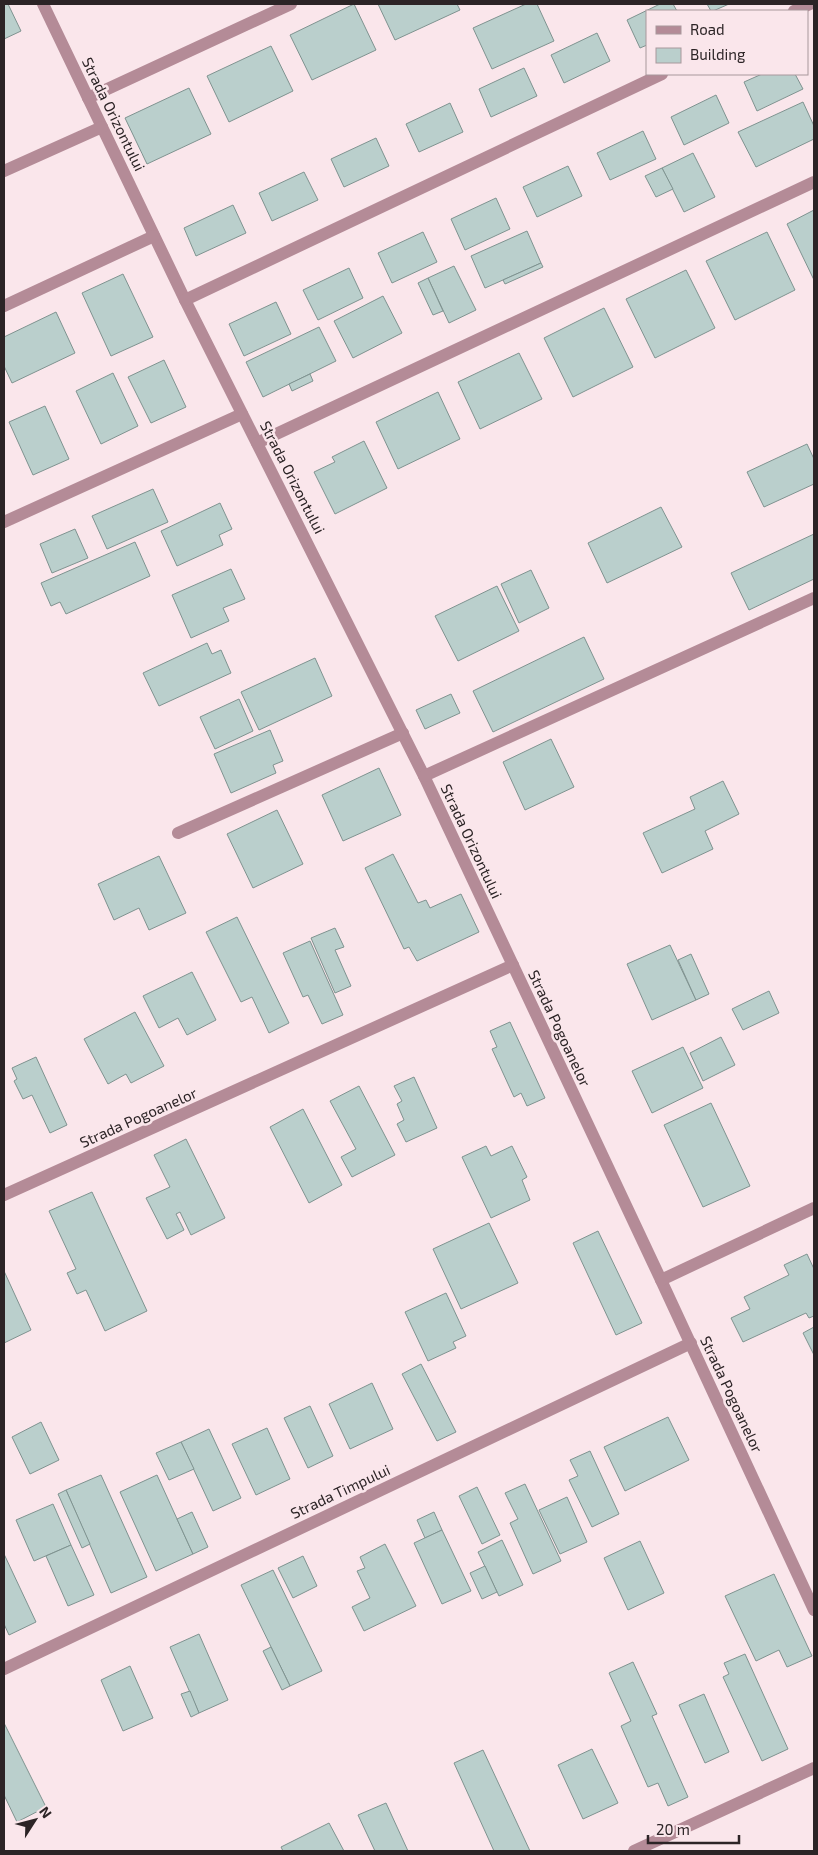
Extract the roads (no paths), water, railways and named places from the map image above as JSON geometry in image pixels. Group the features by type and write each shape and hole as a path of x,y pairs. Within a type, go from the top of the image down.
{"street":[{"name":"Strada Orizontului","path":"43,4 185,300 424,776 513,965"},
{"path":"88,98 292,4"},
{"path":"796,10 810,4 814,13"},
{"path":"185,300 660,75"},
{"path":"4,171 102,128"},
{"path":"257,442 814,182"},
{"path":"4,306 154,236"},
{"path":"4,522 242,414"},
{"path":"424,776 814,598"},
{"path":"178,833 402,732"},
{"name":"Strada Pogoanelor","path":"4,1195 513,965 814,1610"},
{"path":"661,1280 814,1208"},
{"name":"Strada Timpului","path":"4,1669 691,1343"},
{"path":"634,1851 814,1768"}]}
